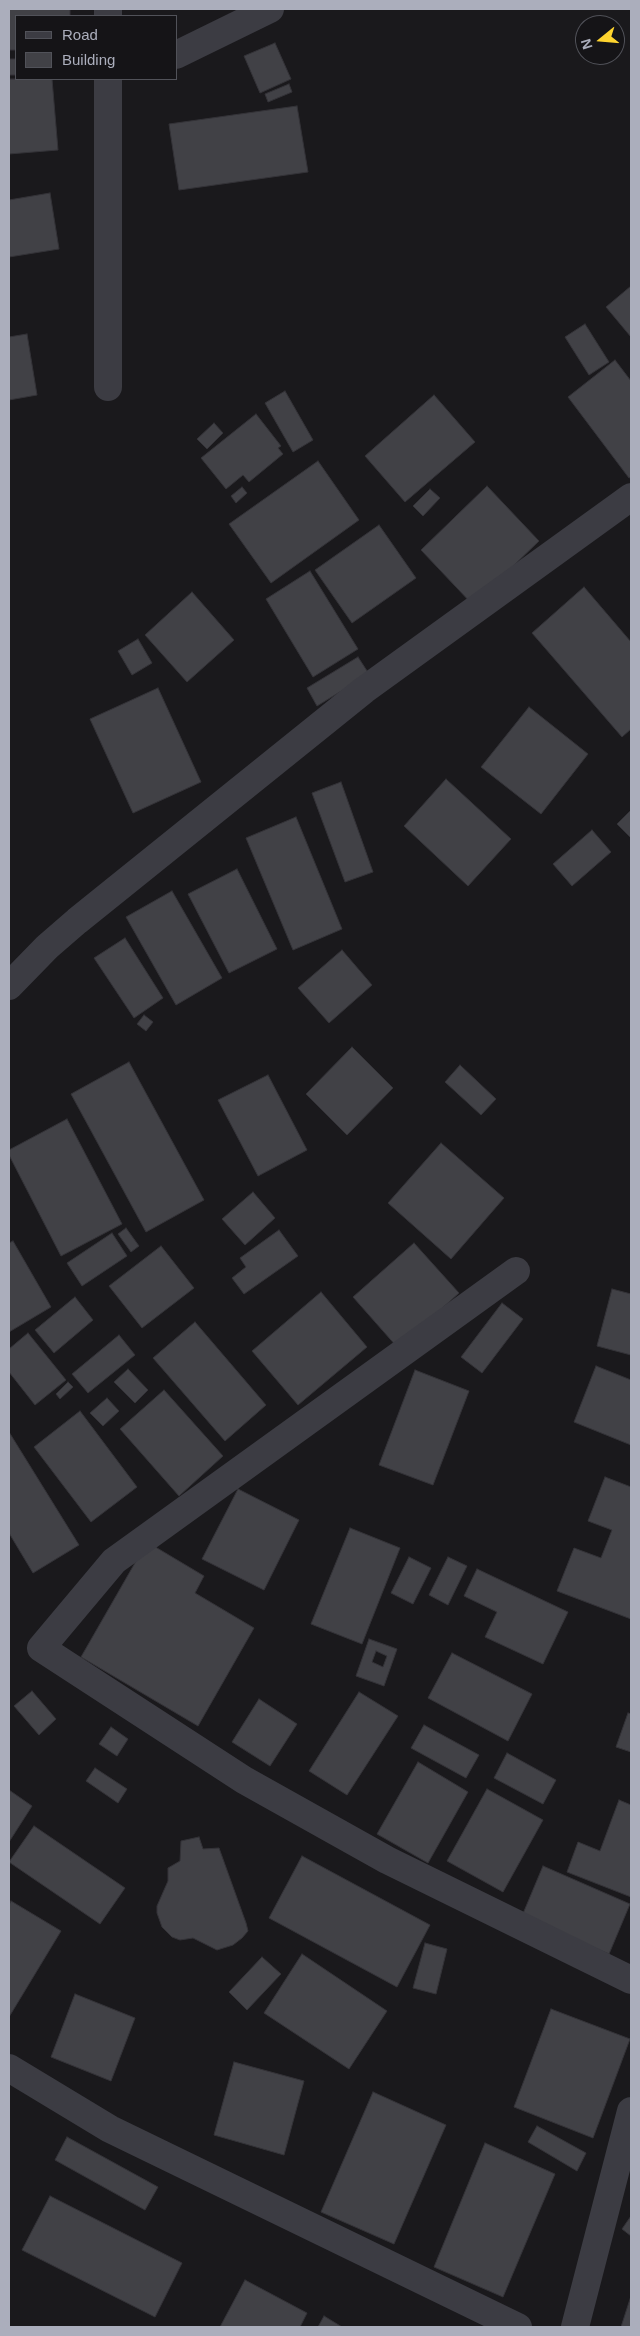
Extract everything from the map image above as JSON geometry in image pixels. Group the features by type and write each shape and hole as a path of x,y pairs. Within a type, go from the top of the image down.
{"street":[{"path":"178,54 270,9"},
{"path":"108,387 115,82"},
{"path":"9,986 47,947 77,921 364,690 631,497"},
{"path":"516,1271 114,1561 42,1648 244,1780 387,1860 631,1980"},
{"path":"9,2068 110,2129 518,2327"},
{"path":"576,2327 631,2111"}],"building":[{"path":"9,9 70,9 70,15 15,15 15,50 9,50"},
{"path":"275,43 291,79 260,93 244,56"},
{"path":"9,59 15,59 15,75 9,75"},
{"path":"9,79 52,80 58,150 9,154"},
{"path":"289,84 292,92 268,102 265,94"},
{"path":"297,106 308,172 179,190 169,124"},
{"path":"50,193 59,249 9,257 9,200"},
{"path":"631,286 631,337 606,307"},
{"path":"585,324 609,362 589,375 565,337"},
{"path":"27,334 37,395 9,400 9,337"},
{"path":"615,360 631,381 631,477 629,478 568,397"},
{"path":"285,391 313,440 293,452 265,403"},
{"path":"434,395 475,442 405,502 365,456"},
{"path":"256,414 281,446 278,448 283,454 249,482 243,475 226,489 201,458"},
{"path":"214,423 223,433 207,449 197,439"},
{"path":"318,461 359,520 271,583 229,524"},
{"path":"487,486 539,541 473,605 421,550"},
{"path":"242,487 247,493 236,503 231,496"},
{"path":"430,489 440,498 423,516 413,506"},
{"path":"379,525 416,578 352,623 315,570"},
{"path":"310,571 358,649 313,677 266,599"},
{"path":"584,587 631,642 631,729 622,737 532,633"},
{"path":"192,592 234,640 187,682 145,635"},
{"path":"138,639 152,663 132,675 118,651"},
{"path":"358,657 369,674 317,706 307,688"},
{"path":"158,688 201,782 133,813 90,719"},
{"path":"529,707 588,754 541,814 481,767"},
{"path":"446,779 511,839 468,886 404,826"},
{"path":"341,782 373,872 345,882 312,793"},
{"path":"631,810 631,838 617,824"},
{"path":"296,817 342,929 293,950 246,838"},
{"path":"592,830 611,852 572,886 553,864"},
{"path":"237,869 277,949 229,973 188,894"},
{"path":"172,891 222,978 176,1005 126,917"},
{"path":"125,938 163,998 134,1018 94,958"},
{"path":"342,950 372,985 329,1023 298,988"},
{"path":"144,1015 153,1022 146,1031 137,1024"},
{"path":"352,1047 393,1088 347,1135 306,1094"},
{"path":"129,1062 204,1200 146,1232 71,1094"},
{"path":"460,1065 496,1099 481,1115 445,1082"},
{"path":"268,1075 307,1150 258,1176 218,1100"},
{"path":"67,1119 122,1224 61,1256 9,1155 9,1150"},
{"path":"441,1143 504,1198 451,1259 388,1203"},
{"path":"253,1192 275,1218 245,1245 222,1219"},
{"path":"126,1228 139,1246 131,1252 118,1234"},
{"path":"279,1230 298,1256 244,1294 232,1278 246,1267 240,1258"},
{"path":"112,1233 127,1256 82,1286 67,1263"},
{"path":"13,1241 51,1307 9,1332 9,1243"},
{"path":"414,1243 459,1293 398,1348 353,1297"},
{"path":"161,1246 194,1288 142,1328 109,1286"},
{"path":"612,1289 631,1294 631,1355 597,1346"},
{"path":"321,1292 367,1347 298,1405 252,1351"},
{"path":"75,1297 93,1320 54,1353 35,1330"},
{"path":"502,1303 523,1319 482,1373 461,1357"},
{"path":"195,1322 266,1405 225,1441 153,1358"},
{"path":"28,1333 66,1380 35,1405 9,1372 9,1349"},
{"path":"119,1335 135,1355 88,1393 72,1374"},
{"path":"596,1366 631,1380 631,1445 574,1422"},
{"path":"128,1369 148,1390 135,1403 114,1382"},
{"path":"415,1370 469,1391 433,1485 379,1465"},
{"path":"68,1382 73,1387 60,1399 56,1394"},
{"path":"164,1390 223,1456 179,1496 120,1429"},
{"path":"107,1398 119,1411 103,1426 90,1413"},
{"path":"80,1411 137,1487 91,1522 34,1447"},
{"path":"9,1432 79,1545 33,1573 9,1533"},
{"path":"605,1477 631,1487 631,1619 557,1591 574,1548 601,1558 612,1530 588,1521"},
{"path":"238,1489 299,1520 264,1590 202,1559"},
{"path":"350,1528 400,1548 362,1644 311,1624"},
{"path":"147,1542 204,1576 195,1593 254,1628 198,1726 81,1657"},
{"path":"409,1557 431,1568 413,1604 391,1593"},
{"path":"448,1557 467,1566 448,1605 429,1595"},
{"path":"477,1569 568,1612 543,1664 485,1637 497,1612 464,1596"},
{"path":"369,1639 397,1649 384,1686 356,1676","holes":["376,1651 387,1656 383,1667 372,1662"]},
{"path":"452,1653 532,1694 508,1741 428,1698"},
{"path":"32,1691 56,1719 39,1735 14,1706"},
{"path":"359,1692 398,1716 347,1795 309,1771"},
{"path":"259,1699 297,1724 270,1766 232,1742"},
{"path":"628,1713 631,1714 631,1752 616,1747"},
{"path":"424,1725 479,1755 466,1778 411,1748"},
{"path":"111,1727 128,1739 117,1756 99,1744"},
{"path":"507,1753 556,1780 543,1804 494,1778"},
{"path":"418,1762 468,1792 428,1863 377,1834"},
{"path":"95,1768 127,1789 118,1803 86,1781"},
{"path":"487,1789 543,1820 503,1892 447,1861"},
{"path":"9,1790 32,1806 9,1842"},
{"path":"619,1800 631,1805 631,1897 567,1872 578,1842 600,1851"},
{"path":"34,1826 125,1888 100,1924 9,1862"},
{"path":"199,1837 203,1849 219,1848 248,1931 233,1945 217,1950 193,1938 180,1940 172,1937 162,1927 157,1913 157,1906 168,1881 168,1868 180,1861 181,1841"},
{"path":"302,1856 430,1925 397,1987 269,1918"},
{"path":"543,1866 630,1904 609,1954 522,1916"},
{"path":"11,1901 61,1931 9,2017 9,1905"},
{"path":"425,1943 447,1949 436,1994 413,1988"},
{"path":"302,1954 387,2011 349,2069 264,2013"},
{"path":"262,1957 281,1974 247,2010 229,1992"},
{"path":"75,1994 135,2018 111,2081 51,2057"},
{"path":"551,2009 630,2039 593,2138 514,2107"},
{"path":"234,2062 304,2081 284,2155 214,2135"},
{"path":"373,2092 446,2125 394,2244 321,2212"},
{"path":"537,2126 586,2153 577,2171 528,2142"},
{"path":"67,2137 158,2187 145,2210 55,2160"},
{"path":"485,2143 555,2174 503,2297 434,2267"},
{"path":"50,2196 182,2263 155,2317 22,2250"},
{"path":"631,2216 631,2236 622,2229"},
{"path":"245,2280 307,2313 300,2327 220,2327"},
{"path":"631,2296 631,2327 621,2327"},
{"path":"324,2316 342,2327 318,2327"}]}
